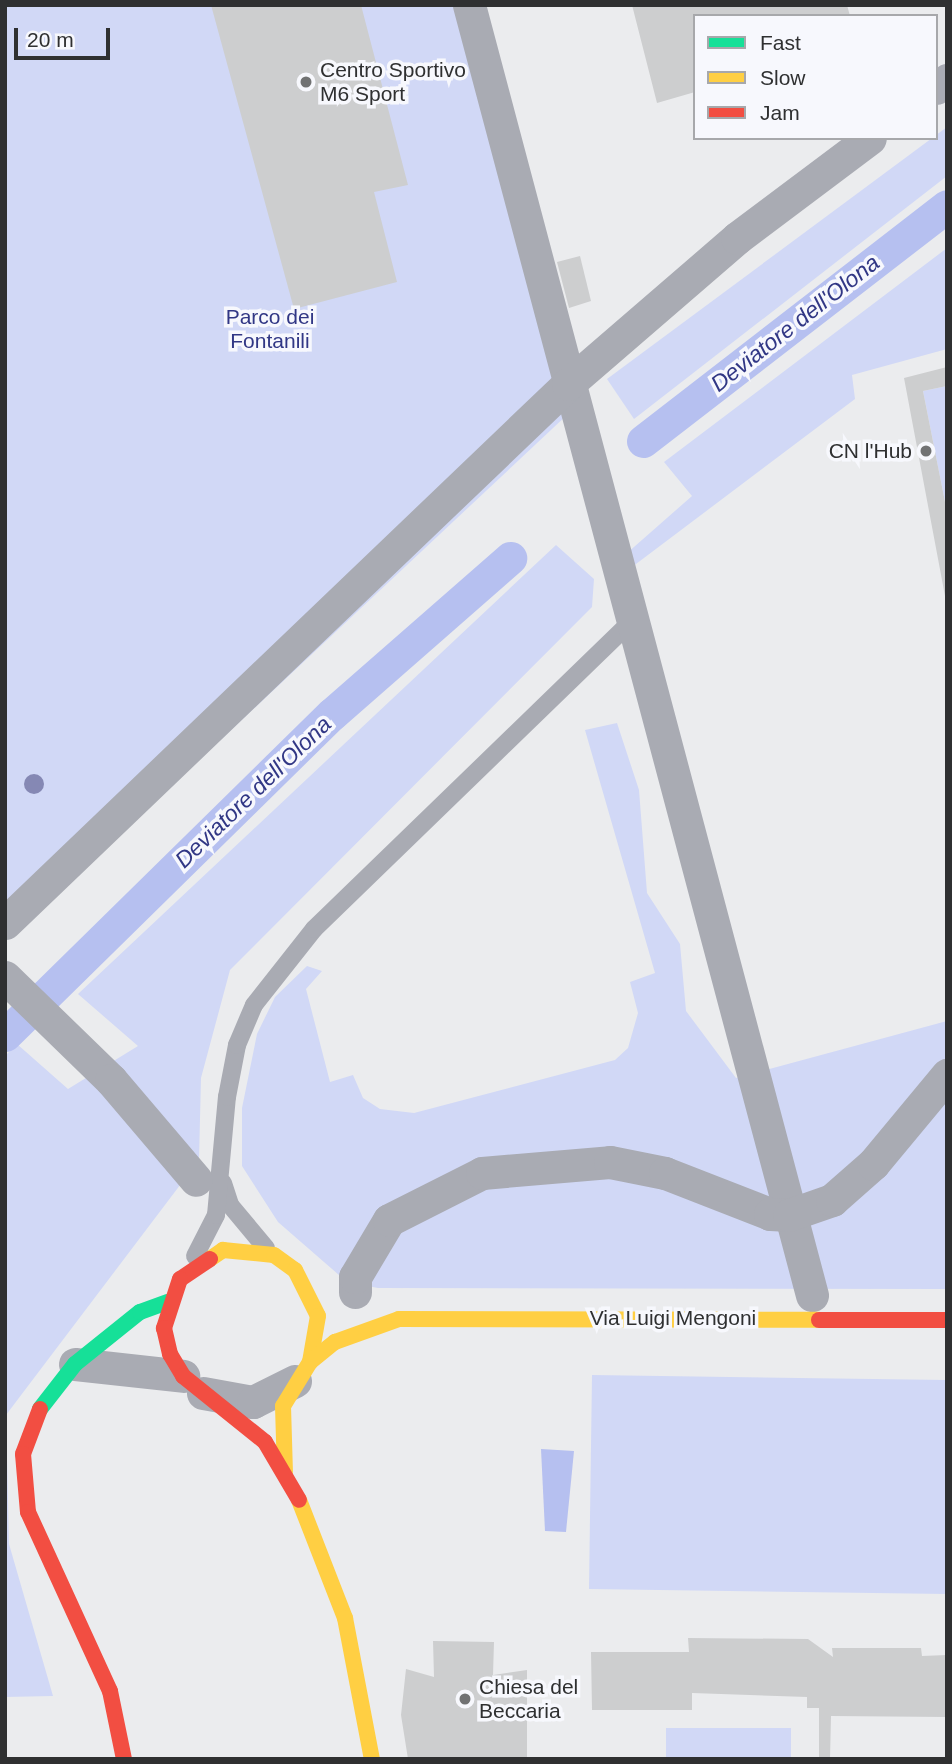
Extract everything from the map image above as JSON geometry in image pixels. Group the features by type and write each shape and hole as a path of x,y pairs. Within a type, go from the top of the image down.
{"street":[{"path":"469,5 631,623 812,1295"},
{"path":"5,923 568,384 737,238 867,140"},
{"path":"5,977 209,1178"},
{"path":"355,1292 355,1278 389,1220 482,1173 610,1162 665,1173 770,1214 789,1215 842,1191 947,1075"},
{"path":"285,1472 283,1406 302,1372 318,1316 311,1291 274,1255 223,1250 180,1279 168,1302 164,1328 193,1384 265,1442 307,1513 345,1618 372,1759"},
{"name":"Via Luigi Mengoni","path":"311,1291 399,1320 947,1320"},
{"path":"124,1759 110,1690 28,1512 22,1482 33,1418 75,1364 141,1312 168,1302"},
{"name":"Via Luigi Mengoni","path":"302,1372 335,1342 399,1320"},
{"path":"75,1364 193,1384 253,1402 302,1372"}],"lane":[{"path":"180,1279 206,1239 209,1178 237,1045 254,1005 314,929 631,623"},
{"path":"209,1178 248,1234 274,1255"}],"green space":[{"name":"Parco dei Fontanili","path":"5,5 456,5 568,414 5,942"},
{"path":"947,127 947,176 634,419 607,379 929,140 938,140 938,134"},
{"path":"947,248 947,349 852,375 855,399 632,567 626,554 692,496 664,462"},
{"path":"947,386 947,512 923,391"},
{"path":"556,545 594,579 592,607 230,970 201,1078 199,1160 6,1415 9,1544 53,1696 5,1697 5,1056 17,1044 68,1089 138,1046 78,994"},
{"path":"617,723 639,790 647,893 680,944 686,1011 736,1078 947,1021 947,1289 378,1288 347,1282 278,1222 242,1166 242,1108 257,1034 275,997 307,966 322,971 306,989 330,1082 353,1075 363,1098 380,1109 414,1113 615,1060 628,1048 638,1013 630,982 655,973 585,730"},
{"path":"592,1375 947,1380 947,1594 589,1589"},
{"path":"666,1728 791,1728 791,1759 666,1759"}],"shaded area":[{"path":"541,1449 574,1451 566,1532 545,1531"}],"building":[{"name":"Centro Sportivo M6 Sport","path":"211,5 361,5 408,185 374,192 397,282 294,309"},
{"path":"632,5 847,5 849,14 693,14 693,93 657,103"},
{"path":"580,256 591,301 569,308 557,262"},
{"name":"CN l'Hub","path":"947,367 947,386 923,391 947,512 945,596 904,378"},
{"path":"688,1638 808,1639 833,1657 832,1648 921,1648 922,1656 947,1655 947,1717 831,1716 830,1759 819,1759 819,1708 807,1708 807,1697 692,1693 692,1710 592,1710 591,1652 689,1652"},
{"name":"Chiesa del Beccaria","path":"433,1641 494,1642 493,1675 527,1670 527,1759 408,1759 401,1715 406,1669 434,1677"}],"waterway":[{"name":"Deviatore dell'Olona","path":"643,441 947,206"},
{"name":"Deviatore dell'Olona","path":"5,1035 332,714 510,558"}],"traffic: fast":[{"path":"40,1409 75,1364 140,1312 168,1302"}],"traffic: slow":[{"path":"210,1259 223,1250 274,1255 295,1270 318,1316 310,1362 283,1406 285,1472"},
{"path":"310,1362 335,1342 399,1319 819,1320"},
{"path":"299,1500 345,1618 372,1759"}],"traffic: jam":[{"path":"210,1259 180,1279 164,1328 170,1354 183,1376 265,1442 299,1500"},
{"path":"819,1320 947,1320"},
{"path":"40,1409 23,1454 28,1512 110,1691 124,1759"}],"place":[{"name":"Centro Sportivo M6 Sport","path":"306,82"},
{"name":"CN l'Hub","path":"926,451"},
{"name":"Chiesa del Beccaria","path":"465,1699"}]}
